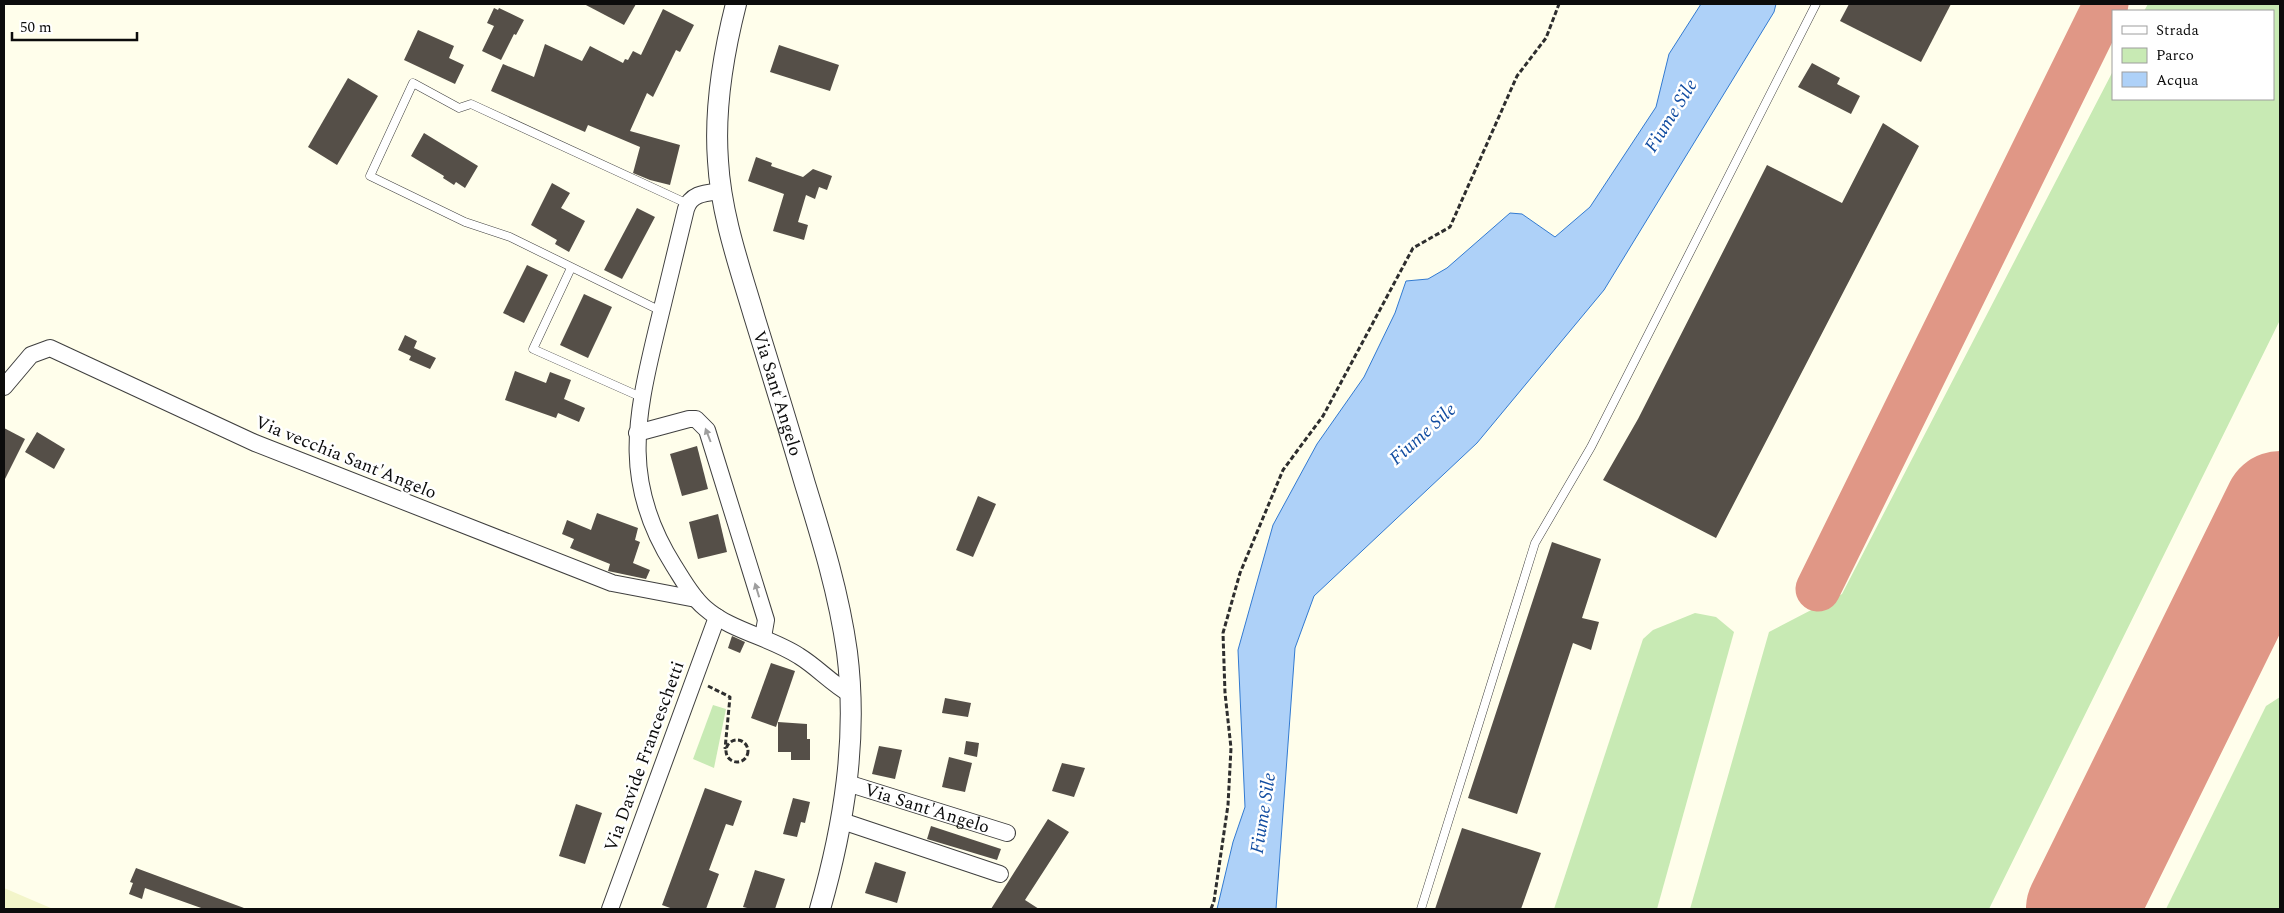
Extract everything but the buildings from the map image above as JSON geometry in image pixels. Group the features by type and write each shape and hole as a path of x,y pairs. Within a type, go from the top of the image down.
{"street":[{"name":"Via Sant'Angelo","path":"736,4 727,41 719,97 717,142 721,191 746,288 833,578 847,652 850,694 847,782 842,821 820,909"},
{"path":"721,191 695,196 688,204 641,397 637,433 638,471 649,518 663,549 696,598 717,616 800,656 825,677 850,694"},
{"name":"Via vecchia Sant'Angelo","path":"4,387 31,355 50,348 255,443 612,583 696,598"},
{"path":"637,433 689,419 696,419 708,430 766,620 763,637"},
{"name":"Via Davide Franceschetti","path":"610,909 717,616"},
{"name":"Via Sant'Angelo","path":"847,782 1007,833"},
{"path":"842,821 1000,874"}],"lane":[{"path":"1421,909 1535,543 1591,447 1816,4"},
{"path":"661,311 510,237 465,222 370,176 414,83 458,108 471,104 688,204"},
{"path":"571,268 533,349 641,397"}],"path":[{"path":"1211,909 1214,901 1228,806 1231,748 1225,693 1223,633 1240,573 1283,470 1323,416 1413,248 1450,227 1517,76 1546,38 1559,4"},
{"path":"700,683 730,697 725,749 729,759 735,762 745,758 748,751 746,744 739,740 732,740 725,749"}],"green space":[{"path":"2148,4 2280,4 2280,320 1989,909 1690,909 1769,632 1842,594 2112,73 2112,100 2274,100 2274,10 2145,10"},
{"path":"1695,613 1716,617 1734,632 1657,909 1554,909 1643,639 1653,630"},
{"path":"2280,697 2280,909 2166,909 2266,706"},
{"path":"713,705 726,709 714,768 693,759"},
{"path":"4,888 53,909 4,909"}],"water":[{"name":"Fiume Sile","path":"1701,4 1776,4 1774,12 1604,290 1477,443 1314,596 1295,648 1276,909 1217,909 1233,842 1245,807 1238,650 1273,525 1317,444 1364,377 1395,313 1406,281 1428,279 1447,268 1510,213 1522,214 1555,237 1590,207 1656,107 1669,54"}],"taxiway":[{"path":"1818,589 2106,4"},
{"path":"2209,650 2232,625 2249,611 2269,602 2280,600"}],"runway":[{"path":"2082,909 2280,507"}]}
